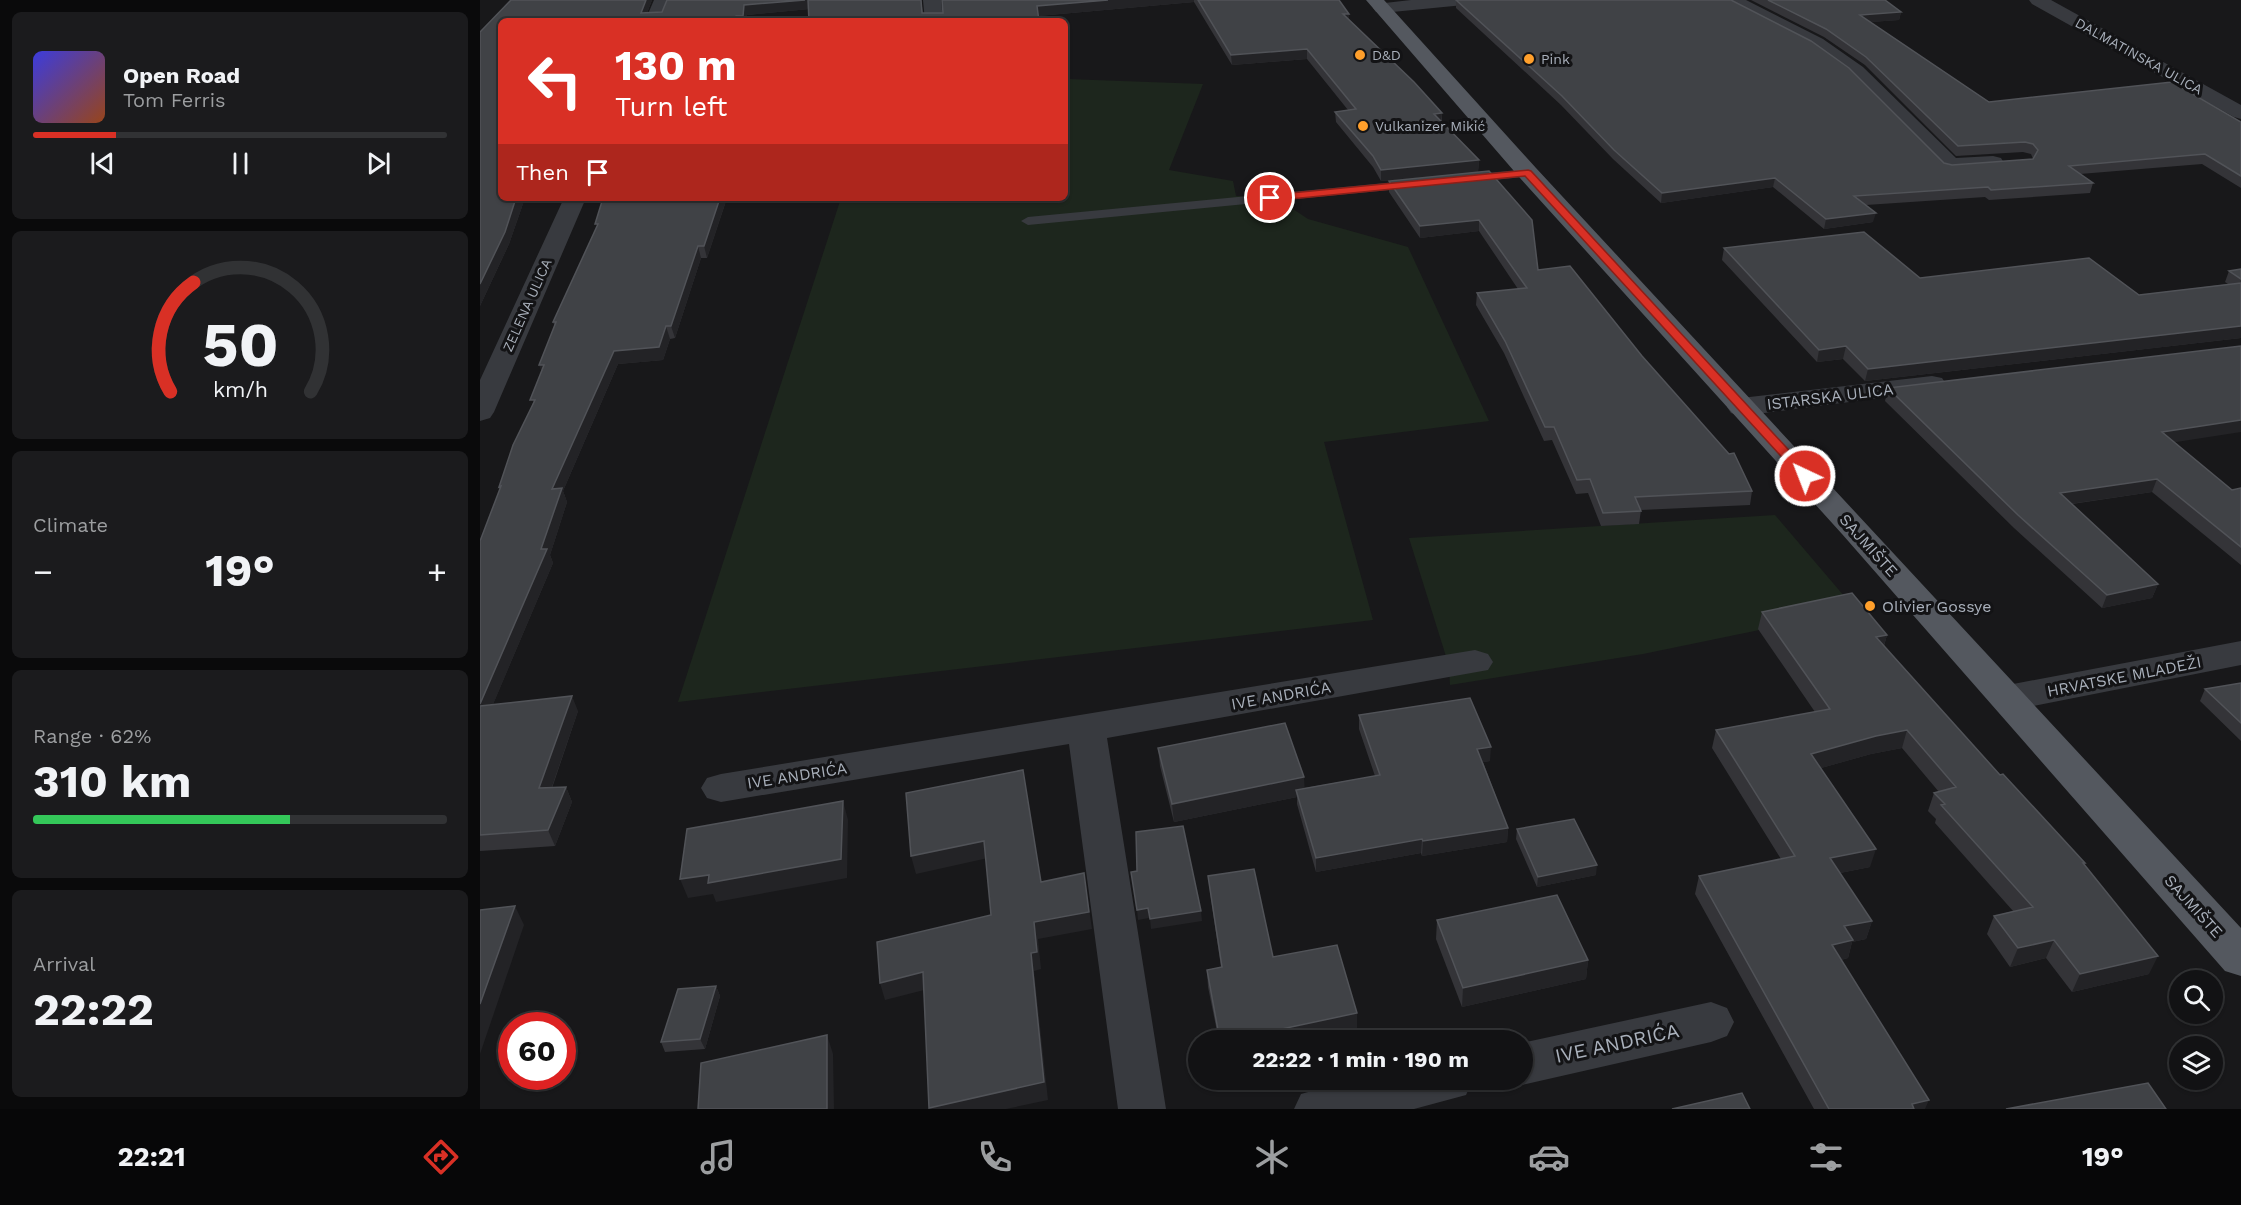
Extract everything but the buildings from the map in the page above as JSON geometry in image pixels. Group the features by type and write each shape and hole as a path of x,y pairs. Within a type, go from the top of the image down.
{"main road":[{"name":"SAJMIŠTE","path":"1378,4 1528,173 2241,958"}],"street":[{"path":"655,18 663,0"},
{"path":"932,0 934,18"},
{"path":"1378,4 1464,0"},
{"path":"1733,0 1817,43 1856,71 1950,165 2010,162"},
{"name":"DALMATINSKA ULICA","path":"2038,0 2241,113"},
{"name":"ZELENA ULICA","path":"480,412 574,201"},
{"name":"ISTARSKA ULICA","path":"1741,407 1957,381"},
{"name":"HRVATSKE MLADEŽI","path":"2007,698 2241,653"},
{"name":"IVE ANDRIĆA","path":"721,788 1475,662"},
{"path":"1086,728 1142,1109"},
{"name":"IVE ANDRIĆA","path":"1533,1062 1711,1022"},
{"path":"1318,1109 1404,1090"}],"lane":[{"path":"1455,180 1528,173"},
{"path":"1028,221 1432,183"}],"shaded area":[{"path":"1068,79 1203,84 1169,170 1233,181 1236,196 1275,197 1308,219 1408,247 1489,421 1324,442 1373,620 678,702 840,201 1068,201"},
{"path":"1775,515 1856,610 1643,654 1450,685 1449,666 1409,538"}],"place":[{"name":"D&D","path":"1360,55"},
{"name":"Pink","path":"1529,59"},
{"name":"Vulkanizer Mikić","path":"1363,126"},
{"name":"Olivier Gossye","path":"1870,606"}],"route":[{"path":"1270,198 1528,173 1805,476"}]}
